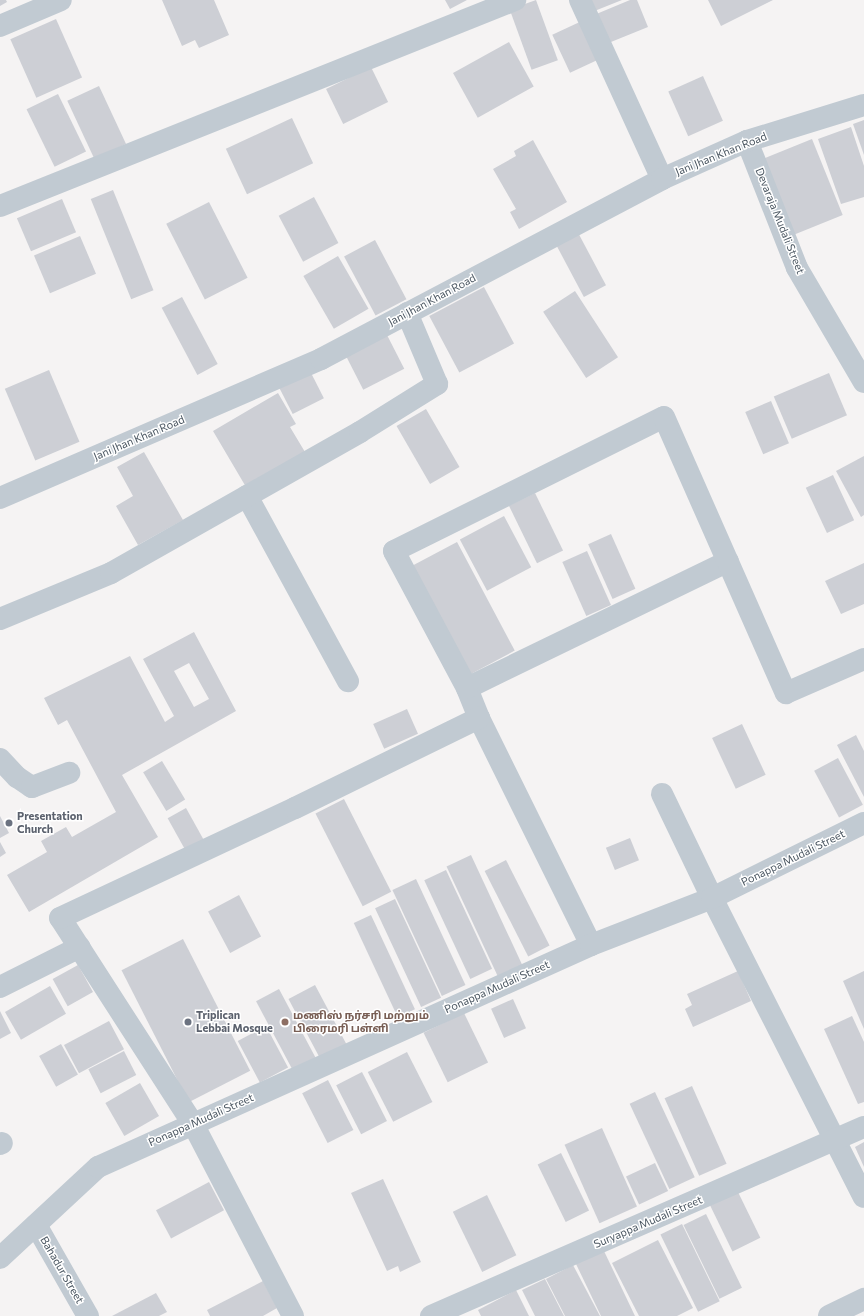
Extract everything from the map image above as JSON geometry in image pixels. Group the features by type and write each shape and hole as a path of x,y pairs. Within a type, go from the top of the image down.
{"street":[{"path":"0,26 61,0"},
{"path":"0,206 515,0"},
{"path":"580,0 662,179"},
{"name":"Jani Jhan Khan Road","path":"0,498 321,359 662,179 747,141 864,105"},
{"name":"Devaraja Mudali Street","path":"747,141 797,268 864,382"},
{"path":"0,619 111,573 360,432 437,384 407,313"},
{"path":"591,944 479,718 467,688 394,551 664,417 786,693 864,659"},
{"path":"247,496 348,682"},
{"path":"467,688 728,561"},
{"path":"294,1316 193,1124 60,918 295,808 479,718"},
{"path":"0,759 17,777 32,787 69,773"},
{"path":"662,794 712,898 864,1196"},
{"name":"Ponappa Mudali Street","path":"0,1258 98,1167 591,944 712,898 864,823"},
{"path":"0,987 80,947"},
{"name":"Suryappa Mudali Street","path":"431,1316 864,1127"},
{"name":"Bahadur Street","path":"36,1224 88,1316"},
{"path":"829,1316 864,1299"}],"building":[{"path":"0,0 6,0 7,2 0,6"},
{"path":"162,0 214,0 229,35 199,48 195,40 182,46"},
{"path":"445,0 467,0 450,9"},
{"path":"536,0 558,60 532,70 510,10"},
{"path":"588,0 622,0 592,12"},
{"path":"630,0 637,0 648,27 606,44 594,15"},
{"path":"708,0 773,0 721,26"},
{"path":"56,19 82,77 36,98 10,39"},
{"path":"584,20 602,58 570,73 552,35"},
{"path":"509,42 534,87 478,118 453,73"},
{"path":"371,67 388,102 343,124 326,89"},
{"path":"703,76 723,121 688,136 668,91"},
{"path":"99,86 126,144 94,159 67,101"},
{"path":"58,94 86,152 55,167 27,109"},
{"path":"292,118 313,163 247,194 226,149"},
{"path":"864,120 864,155 853,124"},
{"path":"851,127 864,166 864,197 841,204 818,139"},
{"path":"812,139 843,215 791,236 760,160"},
{"path":"533,140 567,202 519,229 510,212 516,209 493,169 516,156 514,151"},
{"path":"113,190 153,290 131,299 91,199"},
{"path":"314,197 338,243 303,262 279,216"},
{"path":"62,199 76,232 31,251 17,218"},
{"path":"209,202 248,278 205,300 166,224"},
{"path":"575,227 606,285 584,297 553,239"},
{"path":"80,236 96,274 50,293 34,256"},
{"path":"375,240 406,299 376,316 344,256"},
{"path":"338,256 368,309 334,329 303,276"},
{"path":"484,287 514,344 459,373 429,316"},
{"path":"575,291 618,357 586,378 543,312"},
{"path":"182,297 218,364 197,375 162,308"},
{"path":"387,335 404,369 363,390 346,356"},
{"path":"308,367 324,398 293,414 277,383"},
{"path":"49,370 79,442 35,461 5,389"},
{"path":"829,373 847,415 792,439 774,396"},
{"path":"278,393 296,424 290,427 305,452 246,487 213,431"},
{"path":"771,401 789,443 763,454 745,412"},
{"path":"426,409 459,467 430,484 397,426"},
{"path":"144,452 183,520 138,545 116,506 133,496 117,467"},
{"path":"864,456 864,515 861,517 836,471"},
{"path":"833,475 854,520 827,533 806,488"},
{"path":"535,493 563,551 537,563 509,506"},
{"path":"504,516 531,567 487,591 460,539"},
{"path":"611,534 635,589 613,599 588,544"},
{"path":"457,542 515,651 466,676 408,568"},
{"path":"587,551 611,605 586,616 562,562"},
{"path":"864,563 864,604 841,614 825,581"},
{"path":"194,632 236,711 122,775 158,837 29,912 7,875 47,852 41,841 66,827 72,837 116,812 67,720 58,725 44,698 130,656 165,722 174,716 143,659","holes":["189,663 209,699 194,707 174,671"]},
{"path":"407,709 418,734 384,749 373,724"},
{"path":"742,724 766,775 736,789 712,738"},
{"path":"856,735 864,751 864,797 837,745"},
{"path":"838,758 863,805 839,817 814,771"},
{"path":"162,761 185,800 166,811 143,772"},
{"path":"344,799 391,892 363,906 315,814"},
{"path":"186,808 206,844 188,854 168,818"},
{"path":"0,816 9,833 0,838"},
{"path":"630,838 639,860 615,870 606,848"},
{"path":"0,842 6,853 0,857"},
{"path":"471,855 522,965 498,976 447,866"},
{"path":"506,860 550,946 528,956 485,871"},
{"path":"446,870 492,969 470,979 424,880"},
{"path":"416,879 465,985 442,996 392,890"},
{"path":"239,895 261,936 230,953 208,911"},
{"path":"395,899 441,998 421,1007 375,908"},
{"path":"371,915 415,1009 398,1017 354,923"},
{"name":"Triplican Lebbai Mosque","path":"183,939 250,1071 189,1102 122,970"},
{"path":"78,965 93,992 68,1006 53,979"},
{"path":"738,971 751,1001 693,1027 685,1009 692,1005 687,994"},
{"path":"864,971 864,1029 843,981"},
{"path":"315,985 346,1044 320,1058 289,999"},
{"path":"50,986 66,1014 21,1040 5,1012"},
{"path":"279,989 316,1058 293,1070 256,1001"},
{"path":"513,999 526,1028 504,1038 491,1009"},
{"path":"0,1011 11,1033 0,1039"},
{"path":"464,1013 488,1062 448,1082 424,1033"},
{"path":"852,1016 864,1042 864,1102 858,1104 824,1029"},
{"path":"109,1021 124,1049 79,1073 64,1045"},
{"path":"266,1026 288,1067 260,1083 238,1041"},
{"path":"61,1044 78,1075 56,1087 39,1056"},
{"path":"124,1051 136,1075 101,1093 88,1069"},
{"path":"407,1052 432,1102 393,1122 368,1072"},
{"path":"362,1072 387,1121 361,1134 336,1085"},
{"path":"328,1080 353,1130 328,1143 302,1093"},
{"path":"140,1083 159,1116 124,1136 105,1103"},
{"path":"692,1086 727,1164 699,1176 665,1098"},
{"path":"655,1092 695,1177 669,1189 630,1104"},
{"path":"602,1128 637,1207 600,1223 565,1145"},
{"path":"864,1142 864,1167 855,1147"},
{"path":"561,1153 589,1211 566,1222 538,1164"},
{"path":"655,1163 668,1191 639,1205 626,1177"},
{"path":"383,1179 421,1262 400,1272 398,1266 387,1271 351,1193"},
{"path":"209,1182 224,1210 171,1238 156,1210"},
{"path":"738,1192 760,1238 732,1251 710,1206"},
{"path":"487,1195 516,1255 482,1272 453,1212"},
{"path":"706,1214 742,1288 719,1299 684,1225"},
{"path":"682,1224 720,1301 698,1312 660,1235"},
{"path":"658,1240 693,1308 677,1316 639,1316 612,1263"},
{"path":"604,1251 635,1316 601,1316 576,1264"},
{"path":"573,1265 600,1316 565,1316 546,1279"},
{"path":"545,1279 564,1316 535,1316 522,1290"},
{"path":"263,1281 277,1308 263,1316 210,1316 207,1310"},
{"path":"516,1290 529,1316 481,1316 478,1310"},
{"path":"156,1293 167,1312 159,1316 112,1316"}],"place":[{"name":"Presentation Church","path":"9,823"},
{"name":"Triplican Lebbai Mosque","path":"188,1022"},
{"name":"மணிஸ் நர்சரி மற்றும் பிரைமரி பள்ளி","path":"285,1022"}]}
